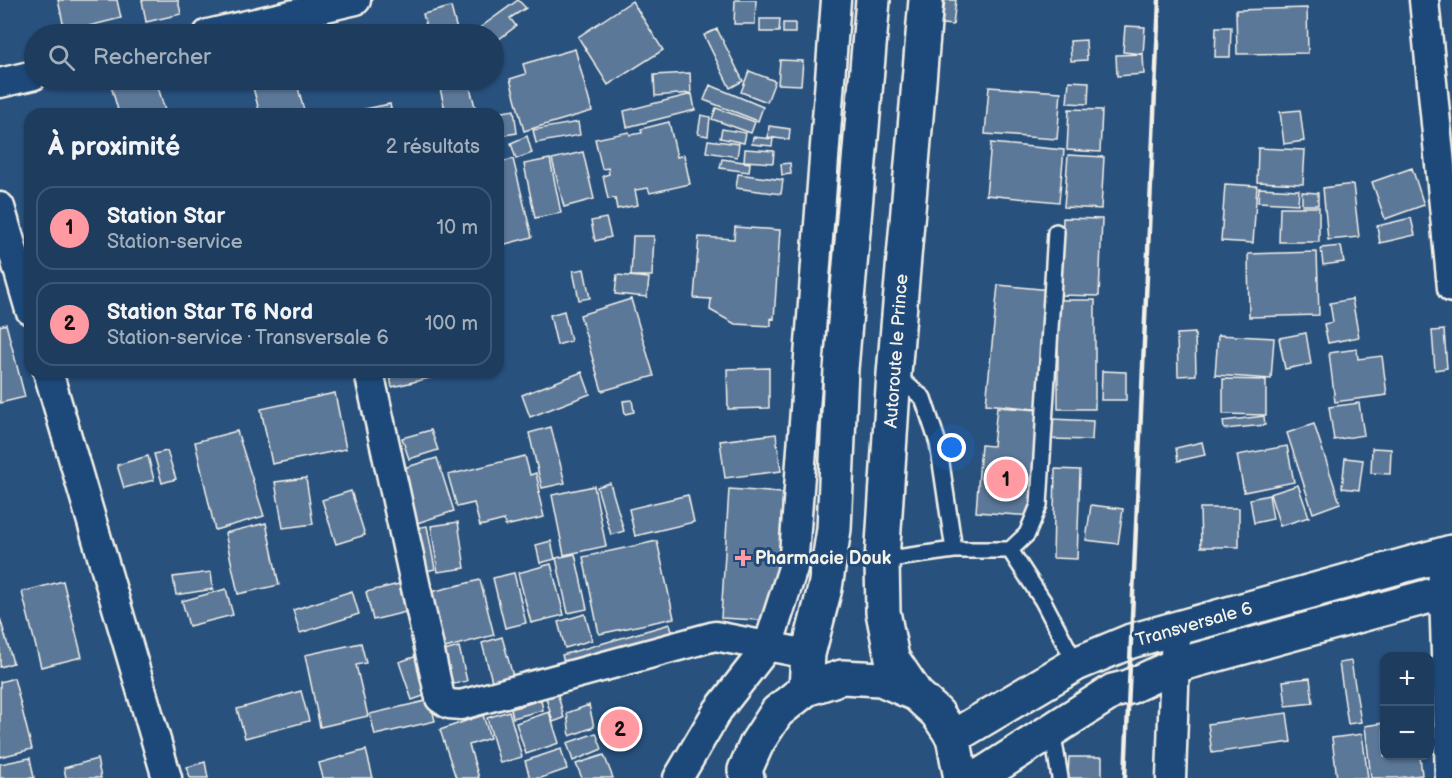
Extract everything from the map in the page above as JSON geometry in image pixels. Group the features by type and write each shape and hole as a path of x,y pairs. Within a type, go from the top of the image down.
{"main road":[{"path":"806,689 808,654 825,588 834,529 841,369 873,0"},
{"name":"Autoroute le Prince","path":"916,694 892,658 883,612 882,560 894,374 926,0"},
{"name":"Transversale 6","path":"953,737 1076,664 1131,641 1447,553"},
{"name":"Transversale 6","path":"977,778 1113,692 1130,687 1174,666 1448,591"},
{"path":"743,775 757,743 777,712 806,689 842,677 881,679 916,694 937,713 953,737 961,778"}],"street":[{"path":"251,24 356,0"},
{"path":"678,778 718,710 768,646 792,568 836,0"},
{"path":"1424,0 1452,288"},
{"path":"0,83 24,77"},
{"path":"0,207 24,289"},
{"path":"50,378 167,778"},
{"path":"370,378 440,698 449,704 461,705 715,636 808,654"},
{"path":"1447,553 1450,778"},
{"path":"1171,778 1176,627"}],"lane":[{"path":"882,560 954,550 1010,550 1027,534 1039,505 1056,232"},
{"path":"894,374 923,398 938,443 954,550"},
{"path":"1010,550 1043,601 1076,664"},
{"path":"1052,730 1060,778"}],"building":[{"path":"58,0 117,0 121,18 97,24 63,24"},
{"path":"142,0 178,0 181,14 146,22"},
{"path":"518,0 526,8 510,18 516,26 504,35 504,24 485,24"},
{"path":"735,0 756,0 755,24 734,24"},
{"path":"945,0 956,0 953,25 942,24"},
{"path":"632,1 663,50 608,85 578,37"},
{"path":"451,7 455,24 426,24 423,14"},
{"path":"1307,8 1308,53 1237,54 1236,10"},
{"path":"760,19 780,19 779,32 760,32"},
{"path":"783,23 795,23 795,33 783,33"},
{"path":"1125,26 1145,27 1143,54 1123,52"},
{"path":"1216,27 1231,27 1230,57 1215,57"},
{"path":"717,29 743,81 730,88 704,35"},
{"path":"1086,40 1087,60 1071,61 1070,41"},
{"path":"575,49 592,111 524,131 510,79 526,74 523,64"},
{"path":"1143,54 1144,74 1117,76 1116,55"},
{"path":"780,60 803,61 801,85 778,84"},
{"path":"749,71 775,81 767,102 741,92"},
{"path":"690,73 691,93 655,96 654,75"},
{"path":"1069,81 1089,82 1088,104 1067,103"},
{"path":"710,85 763,107 758,121 704,100"},
{"path":"989,87 1061,92 1057,139 985,134"},
{"path":"112,90 159,90 164,108 117,108"},
{"path":"254,90 299,90 303,108 258,108"},
{"path":"440,90 471,90 475,108 445,108"},
{"path":"692,94 695,110 627,127 624,111"},
{"path":"390,104 391,108 370,108"},
{"path":"716,108 755,122 751,133 712,119"},
{"path":"1069,109 1102,110 1100,152 1067,150"},
{"path":"514,110 517,133 504,135 504,112"},
{"path":"1300,110 1304,141 1284,144 1280,112"},
{"path":"701,115 710,117 708,136 698,134"},
{"path":"578,122 580,135 536,143 533,130"},
{"path":"669,122 677,157 684,155 690,184 650,193 648,188 635,190 638,205 617,209 615,198 608,199 603,176 609,174 608,168 602,169 595,139 629,132 630,135 642,133 641,129"},
{"path":"769,126 790,129 789,140 768,137"},
{"path":"722,129 746,133 744,143 720,138"},
{"path":"527,136 532,153 516,159 511,143"},
{"path":"753,137 773,139 772,146 752,144"},
{"path":"708,140 739,144 737,157 706,152"},
{"path":"991,143 1064,150 1059,202 986,195"},
{"path":"1258,148 1305,150 1303,184 1257,182"},
{"path":"745,149 774,151 773,163 744,161"},
{"path":"583,152 594,199 564,207 552,159"},
{"path":"1068,155 1104,157 1101,209 1064,207"},
{"path":"513,159 532,237 504,244 504,161"},
{"path":"550,159 561,213 535,218 524,164"},
{"path":"722,159 750,163 749,172 720,168"},
{"path":"790,163 791,174 782,175 781,164"},
{"path":"1412,168 1424,205 1385,219 1372,182"},
{"path":"738,174 783,180 781,194 736,188"},
{"path":"1225,184 1257,186 1253,243 1221,241"},
{"path":"1353,184 1359,237 1328,240 1323,188"},
{"path":"1259,188 1299,190 1298,204 1258,202"},
{"path":"1302,192 1318,193 1318,205 1302,205"},
{"path":"1280,207 1319,207 1319,242 1279,242"},
{"path":"606,218 611,237 595,241 591,221"},
{"path":"1063,218 1102,219 1099,296 1060,295"},
{"path":"1411,218 1415,235 1380,243 1377,226"},
{"path":"735,227 780,230 774,319 771,318 771,326 735,324 710,310 711,299 694,298 699,237 734,239"},
{"path":"633,236 654,236 652,276 631,276"},
{"path":"1341,246 1344,262 1323,265 1321,248"},
{"path":"1317,252 1319,315 1249,317 1248,254"},
{"path":"584,269 590,298 579,300 573,271"},
{"path":"617,275 649,278 647,297 615,294"},
{"path":"998,285 1050,290 1038,409 986,404"},
{"path":"631,299 654,376 602,391 580,315"},
{"path":"1352,299 1359,337 1328,343 1324,324 1333,322 1330,303"},
{"path":"1058,300 1095,300 1095,409 1058,409"},
{"path":"564,311 571,341 557,345 550,315"},
{"path":"6,324 25,397 0,403 0,326"},
{"path":"1444,330 1447,368 1435,370 1432,331"},
{"path":"1195,333 1196,375 1178,376 1177,334"},
{"path":"1306,333 1311,364 1285,369 1279,338"},
{"path":"1218,335 1274,338 1271,379 1215,375"},
{"path":"1357,349 1358,359 1382,356 1387,395 1335,402 1329,353"},
{"path":"769,368 769,408 728,409 727,369"},
{"path":"1102,371 1126,372 1126,400 1101,400"},
{"path":"582,372 590,394 530,417 522,395"},
{"path":"390,378 430,378 392,387"},
{"path":"1223,379 1266,380 1266,415 1223,414"},
{"path":"335,393 346,449 272,464 261,409"},
{"path":"632,400 634,412 625,414 623,401"},
{"path":"1359,403 1364,435 1334,440 1329,407"},
{"path":"997,407 1039,410 1032,516 976,512 981,445 993,446"},
{"path":"1264,416 1265,425 1224,429 1223,421"},
{"path":"1052,419 1093,421 1092,440 1051,439"},
{"path":"1314,424 1340,503 1313,513 1287,433"},
{"path":"551,427 565,483 542,488 529,433"},
{"path":"431,430 438,450 409,459 402,438"},
{"path":"237,431 264,516 215,530 195,442"},
{"path":"776,434 781,471 725,478 720,441"},
{"path":"1202,442 1205,455 1178,461 1176,448"},
{"path":"1287,446 1294,482 1244,492 1237,455"},
{"path":"1372,448 1391,449 1390,474 1371,473"},
{"path":"167,451 176,479 162,483 154,454"},
{"path":"148,456 154,480 124,488 117,465"},
{"path":"525,456 530,475 536,473 544,517 505,526 504,520 480,526 474,503 457,507 448,475"},
{"path":"437,458 454,511 414,524 397,470"},
{"path":"1345,458 1363,460 1359,490 1342,488"},
{"path":"1055,469 1080,470 1077,559 1053,558"},
{"path":"306,478 313,524 283,528 275,482"},
{"path":"610,483 624,531 611,535 597,487"},
{"path":"1298,485 1309,517 1280,526 1270,494"},
{"path":"594,486 606,546 564,555 552,495"},
{"path":"729,489 783,493 774,621 721,618"},
{"path":"351,491 365,535 336,544 322,500"},
{"path":"688,495 694,522 635,536 629,509"},
{"path":"1269,495 1273,519 1254,523 1250,499"},
{"path":"1091,505 1123,509 1118,544 1086,540"},
{"path":"1200,508 1239,508 1239,547 1201,547"},
{"path":"458,522 465,568 438,572 431,526"},
{"path":"266,523 279,585 238,594 225,533"},
{"path":"427,526 435,569 422,572 415,528"},
{"path":"551,541 555,559 540,563 536,545"},
{"path":"657,541 674,618 599,634 583,557"},
{"path":"575,554 587,609 568,613 556,558"},
{"path":"551,564 564,615 531,623 518,573"},
{"path":"211,572 213,589 176,595 173,577"},
{"path":"514,573 526,623 505,628 493,578"},
{"path":"480,580 494,635 441,649 427,593"},
{"path":"63,581 82,657 41,667 22,592"},
{"path":"399,584 406,612 373,620 366,592"},
{"path":"226,589 233,615 189,626 182,601"},
{"path":"352,591 359,614 300,633 293,610"},
{"path":"585,614 592,640 565,648 558,622"},
{"path":"0,618 13,663 0,667"},
{"path":"670,624 675,643 567,673 562,655"},
{"path":"502,637 514,680 493,685 482,643"},
{"path":"361,643 366,663 356,665 368,716 320,727 305,655"},
{"path":"459,647 467,681 445,686 437,653"},
{"path":"420,655 432,693 412,700 399,662"},
{"path":"1351,661 1361,722 1348,724 1339,663"},
{"path":"14,678 32,749 0,757 0,682"},
{"path":"1310,678 1313,703 1286,706 1283,681"},
{"path":"301,691 309,721 245,738 237,709"},
{"path":"558,695 564,718 553,722 546,698"},
{"path":"430,700 435,721 375,735 370,714"},
{"path":"541,700 543,710 513,718 511,709"},
{"path":"589,705 594,727 570,736 567,713"},
{"path":"509,711 522,757 500,763 487,718"},
{"path":"549,712 559,743 526,754 516,723"},
{"path":"1287,713 1291,742 1212,753 1208,724"},
{"path":"483,715 490,738 469,745 479,778 456,778 440,730"},
{"path":"1380,724 1380,760 1420,760 1422,775 1371,778 1365,726"},
{"path":"596,733 602,749 573,761 567,743"},
{"path":"1362,734 1368,778 1337,778 1332,738"},
{"path":"561,749 567,769 541,778 530,778 525,761"},
{"path":"366,750 373,778 323,778 319,763"},
{"path":"604,755 613,778 582,778 576,764"},
{"path":"1069,757 1102,757 1102,778 1068,778"},
{"path":"30,758 34,778 0,778 0,764"},
{"path":"97,759 101,778 66,778 64,768"},
{"path":"205,762 208,778 190,778 187,767"}],"railway":[{"path":"1125,778 1159,0"}],"place":[{"name":"Station Star","path":"1006,479"},
{"name":"Pharmacie Douk","path":"743,558"},
{"name":"Station Star T6 Nord","path":"620,729"}]}
